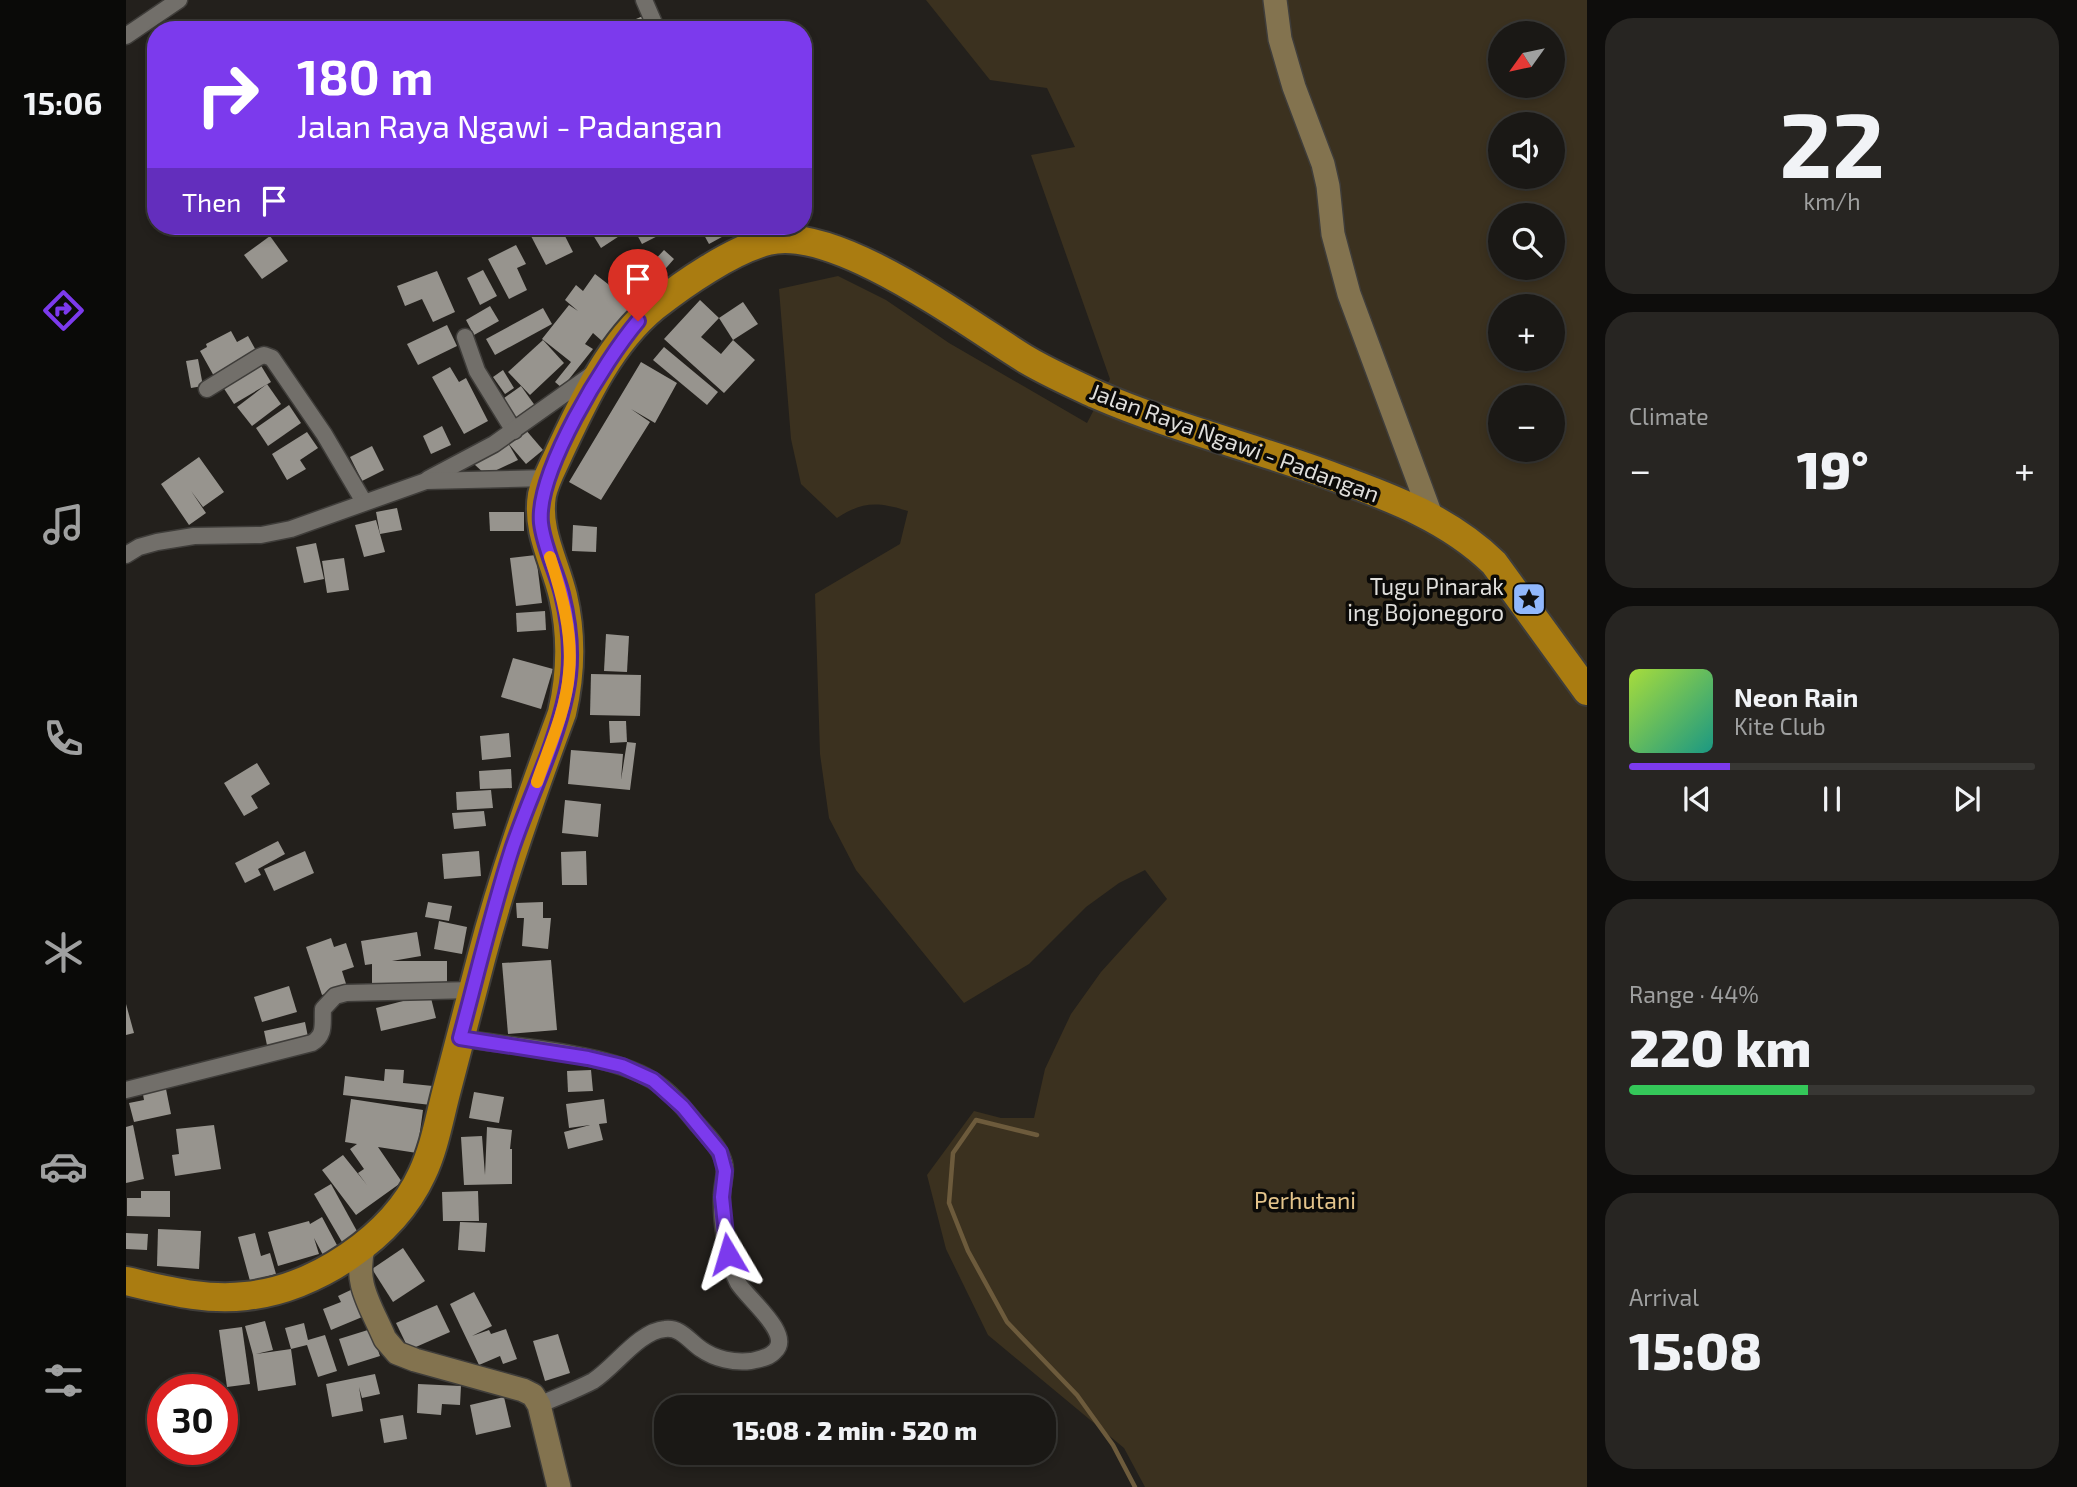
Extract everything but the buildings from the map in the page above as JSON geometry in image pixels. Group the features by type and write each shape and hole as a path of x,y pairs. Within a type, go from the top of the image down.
{"highway":[{"name":"Jalan Raya Ngawi - Padangan","path":"126,1281 178,1294 213,1297 245,1297 276,1291 312,1276 364,1245 385,1228 412,1194 432,1149 512,849 562,713 570,673 563,596 541,523 542,495 605,365 638,321 748,236 766,241 789,239 832,247 943,306 1066,381 1178,426 1272,454 1385,495 1432,518 1478,548 1494,563 1587,691"}],"street":[{"path":"148,21 179,0"},
{"path":"644,0 653,21"},
{"path":"1275,0 1280,39 1323,164 1333,234 1349,294 1432,518"},
{"path":"126,36 147,22"},
{"path":"465,337 477,371 514,430"},
{"path":"207,389 259,357 264,355 272,358 324,434 364,502"},
{"path":"126,555 157,542 194,536 261,535 291,529 426,481 514,430 605,365"},
{"path":"426,481 548,478"},
{"path":"126,1090 312,1043 323,1034 323,1009 335,996 355,992 473,990"},
{"path":"460,1038 622,1066 653,1080 683,1107 720,1152 724,1163 722,1197 732,1270 745,1293 769,1318 780,1338 774,1353 764,1359 744,1362 722,1359 701,1349 673,1329 654,1331 592,1381 540,1405"},
{"path":"364,1245 359,1263 364,1291 385,1339 397,1353 415,1360 528,1392 540,1405 559,1487"}],"green space":[{"name":"Perhutani","path":"926,0 1587,0 1587,1487 1145,1487 1124,1448 988,1335 946,1249 927,1175 974,1111 1001,1118 1034,1118 1045,1069 1071,1014 1101,972 1167,899 1145,870 1119,883 1086,907 1029,964 964,1003 856,870 829,818 820,754 815,594 900,544 908,511 871,505 855,508 837,518 801,484 791,439 779,289 838,276 886,300 949,343 1087,423 1110,379 1031,155 1075,147 1047,88 990,80"}],"waterway":[{"path":"1037,1135 976,1120 953,1153 949,1203 968,1251 1007,1322 1077,1395 1113,1445 1135,1487"}],"slow traffic":[{"path":"537,782 562,713 570,673 563,596 550,557"}],"place":[{"name":"Tugu Pinarak ing Bojonegoro","path":"1529,599"}],"route":[{"path":"638,321 605,365 569,431 542,495 541,523 563,596 570,673 562,713 512,849 460,1038 588,1058 622,1066 653,1080 683,1107 720,1152 725,1171 722,1197 728,1254"}]}
